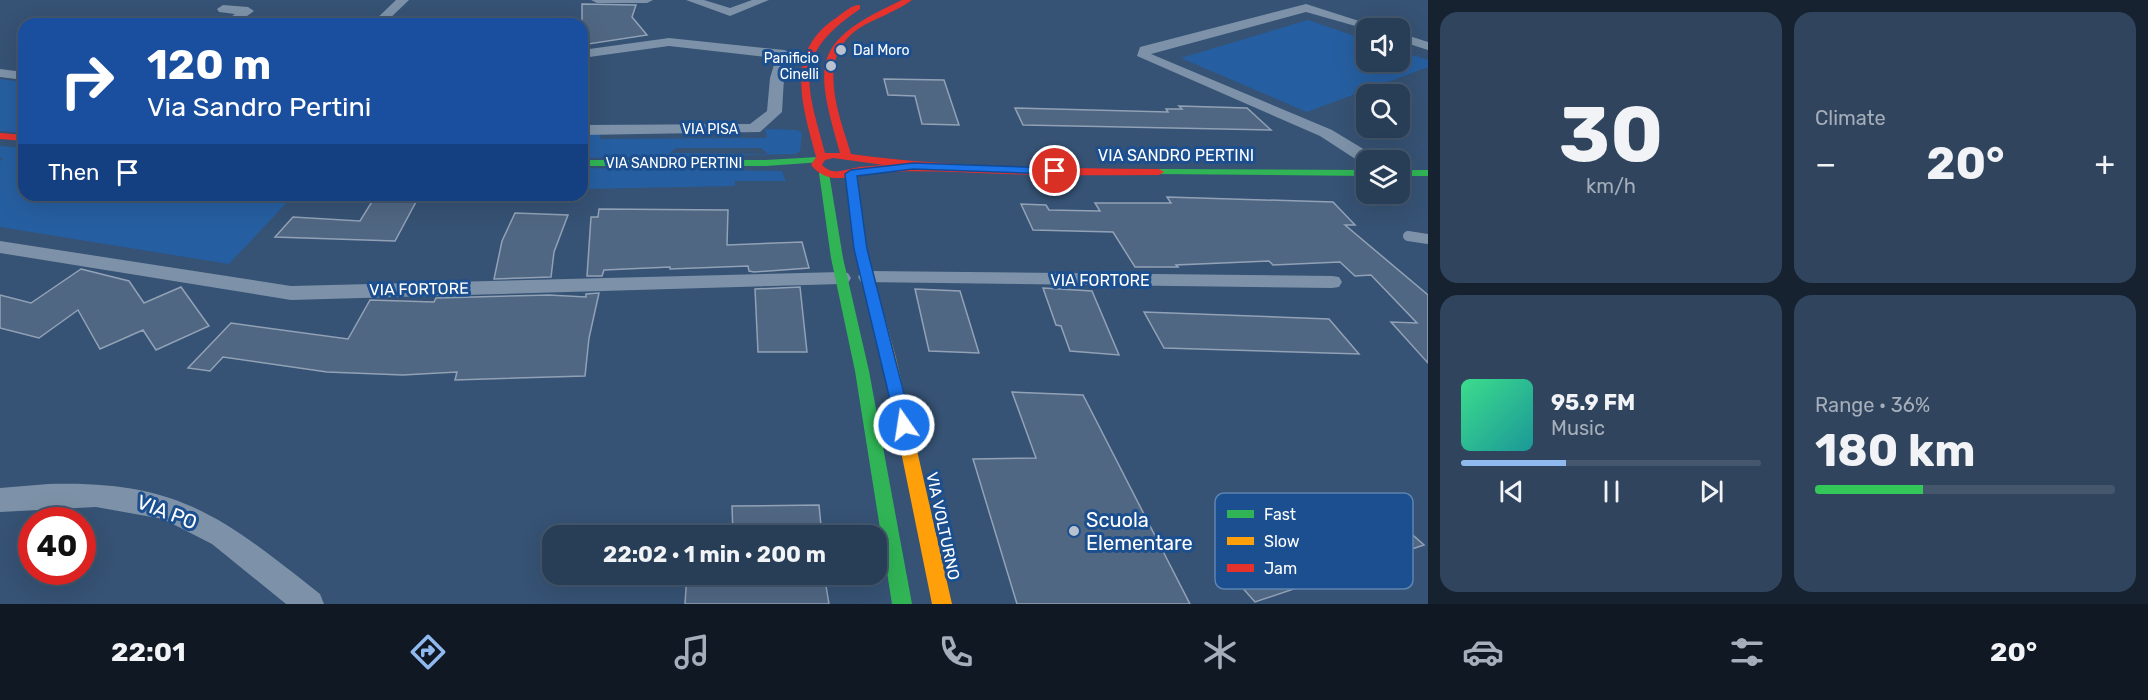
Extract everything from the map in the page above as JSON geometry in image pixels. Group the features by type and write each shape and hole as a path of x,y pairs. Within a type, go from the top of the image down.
{"street":[{"path":"384,18 403,0"},
{"path":"597,0 647,0"},
{"path":"692,0 730,12 763,0"},
{"path":"874,0 846,12 821,31 806,51 803,78 841,278 864,382 902,604"},
{"name":"VIA VOLTURNO","path":"908,0 869,18 844,37 829,58 827,84 851,165 860,249 889,358 942,604"},
{"path":"1356,22 1306,8 1145,50 1144,56 1326,133 1356,152"},
{"path":"223,9 248,11 237,18"},
{"path":"1410,40 1428,46"},
{"path":"588,53 669,42 806,57"},
{"name":"VIA PISA","path":"588,130 754,129 774,112 777,78 784,54"},
{"path":"0,73 18,75"},
{"path":"0,136 18,138"},
{"name":"VIA SANDRO PERTINI","path":"821,165 833,155 851,165 1007,171 1356,172"},
{"name":"VIA SANDRO PERTINI","path":"588,163 821,165 838,176 851,165"},
{"path":"1410,173 1428,173"},
{"name":"VIA FORTORE","path":"0,247 291,292 841,278"},
{"name":"VIA FORTORE","path":"868,277 1332,282"},
{"name":"VIA PO","path":"0,500 52,494 130,497 190,517 248,554 309,604"}],"lane":[{"path":"1408,236 1428,239"}],"shaded area":[{"path":"1308,20 1356,37 1356,72 1410,72 1410,54 1428,60 1428,67 1382,84 1356,84 1356,94 1307,112 1181,58"},
{"path":"0,79 18,81 18,132 0,131"},
{"path":"765,129 797,130 802,133 800,151 796,154 588,158 588,131 600,131 600,139 767,138","holes":["677,148 761,148 768,154 669,153"]},
{"path":"0,146 18,148 18,201 288,201 229,264 0,227 0,161 3,159 0,158"},
{"path":"588,168 782,171 786,181 735,181 735,186 588,189"}],"building":[{"path":"582,4 636,5 632,17 647,35 588,44 588,18 582,18"},
{"path":"884,79 944,80 959,125 922,124 915,96 888,95"},
{"path":"1179,106 1247,108 1271,130 1023,125 1015,108 1168,112 1166,109 1182,109"},
{"path":"1167,197 1333,202 1355,225 1345,225 1428,295 1428,363 1391,322 1417,323 1371,275 1355,276 1340,262 1273,265 1269,261 1176,265 1178,267 1135,267 1113,232 1033,230 1021,204 1046,205 1049,210 1100,211 1095,203 1171,203"},
{"path":"372,201 416,201 395,241 275,237 293,217 360,221"},
{"path":"599,209 728,210 727,245 802,242 809,268 754,272 749,271 748,266 670,269 670,267 604,270 602,276 587,276 591,217 598,217"},
{"path":"515,213 568,215 554,252 551,277 494,279 502,241"},
{"path":"81,269 129,281 144,303 181,287 209,326 156,350 143,330 100,349 78,310 39,338 0,328 0,295 31,303"},
{"path":"800,287 807,352 758,352 755,289"},
{"path":"1043,288 1092,291 1119,355 1070,351 1061,326 1056,325"},
{"path":"915,289 960,291 979,353 929,351"},
{"path":"599,293 589,338 585,376 455,380 457,372 403,375 327,372 223,357 210,371 188,368 231,323 348,339 370,300 434,302 436,298 549,295 586,297 586,294"},
{"path":"1144,312 1329,319 1359,354 1164,348"},
{"name":"Scuola Elementare","path":"1012,392 1083,395 1190,604 1017,604 973,459 1036,458"},
{"path":"819,505 821,525 733,525 732,506"},
{"path":"1413,535 1424,545 1413,549"},
{"path":"686,585 817,585 826,586 829,604 685,604"},
{"path":"1243,589 1294,589 1255,602"}],"traffic: fast":[{"path":"588,163 766,163 818,160"},
{"path":"1159,172 1356,173"},
{"path":"824,173 837,258 862,371 902,604"},
{"path":"1410,173 1428,173"}],"traffic: slow":[{"path":"851,174 860,249 889,358 942,604"}],"traffic: jam":[{"path":"847,157 831,100 828,78 830,60 838,44 853,29 908,0"},
{"path":"821,157 805,90 805,72 809,54 818,38 857,7"},
{"path":"0,136 18,138"},
{"path":"913,166 855,171 838,176 824,173 816,165 821,157 833,155 913,166 1007,171 1159,172"}],"place":[{"name":"Dal Moro","path":"841,50"},
{"name":"Panificio Cinelli","path":"831,66"},
{"name":"Scuola Elementare","path":"1074,531"}],"route":[{"path":"904,425 860,249 851,174 855,171 913,166 1055,171"}]}
